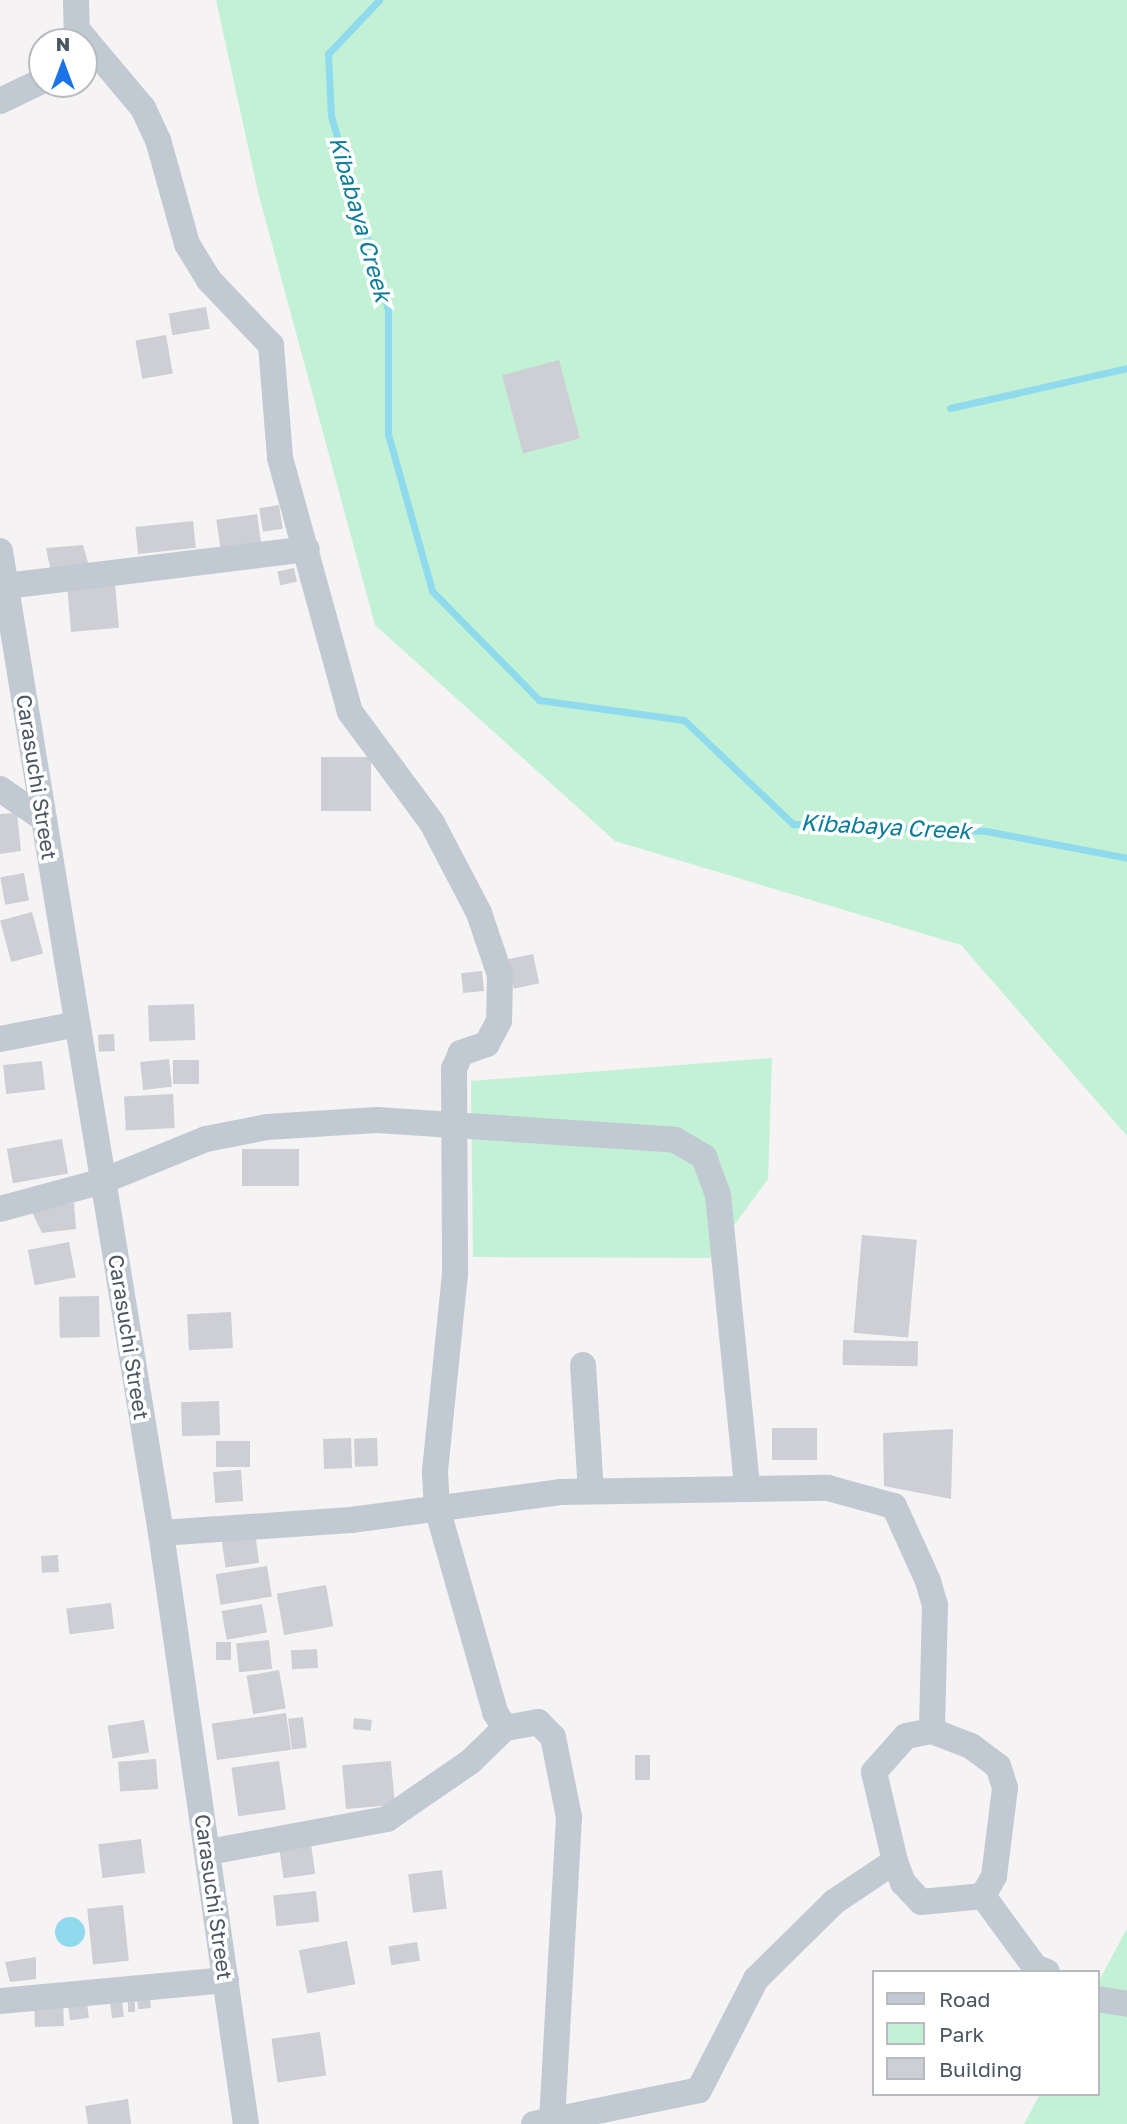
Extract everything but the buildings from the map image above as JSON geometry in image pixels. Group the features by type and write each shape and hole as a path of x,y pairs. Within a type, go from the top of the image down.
{"street":[{"path":"76,0 78,28"},
{"path":"98,58 142,108 158,140 187,244 209,280 271,345 280,458 350,712 432,823 479,914 500,975 499,1021 487,1044 461,1053 454,1069 455,1274 437,1508 495,1712 505,1728"},
{"path":"0,101 28,88"},
{"path":"6,586 307,550"},
{"name":"Carasuchi Street","path":"0,551 161,1533 246,2124"},
{"path":"0,789 44,818"},
{"path":"0,1039 78,1024"},
{"path":"0,1209 103,1181 206,1139 267,1127 324,1121 453,1124 675,1140 704,1157 718,1195 747,1488"},
{"path":"583,1365 591,1491"},
{"path":"161,1533 591,1491 828,1488 894,1506 935,1605 932,1731"},
{"path":"209,1852 387,1819 470,1762 505,1728 538,1722 553,1737 569,1817 543,2122 699,2090 756,1979 834,1902 895,1861"},
{"path":"932,1731 971,1746 998,1766 1005,1788 995,1876 983,1896 921,1902 903,1883 895,1861 874,1772 906,1736 932,1731"},
{"path":"983,1896 1035,1967 1042,1970"},
{"path":"0,2001 226,1980"},
{"path":"1099,1999 1127,2004"}],"green space":[{"path":"216,0 1127,0 1127,1136 961,945 615,841 375,625 258,192"},
{"path":"772,1058 768,1179 710,1258 473,1257 471,1081"},
{"path":"1127,1928 1127,2124 1024,2124 1039,2096 1099,2096 1099,1981"}],"water":[{"path":"70,1917 81,1921 85,1932 81,1943 70,1947 59,1943 55,1932 59,1921"}],"waterway":[{"name":"Kibabaya Creek","path":"379,0 328,54 331,116 388,310 388,434 432,591 539,700 684,720 793,824 986,831 1127,858"},
{"path":"950,408 1127,368"}]}
